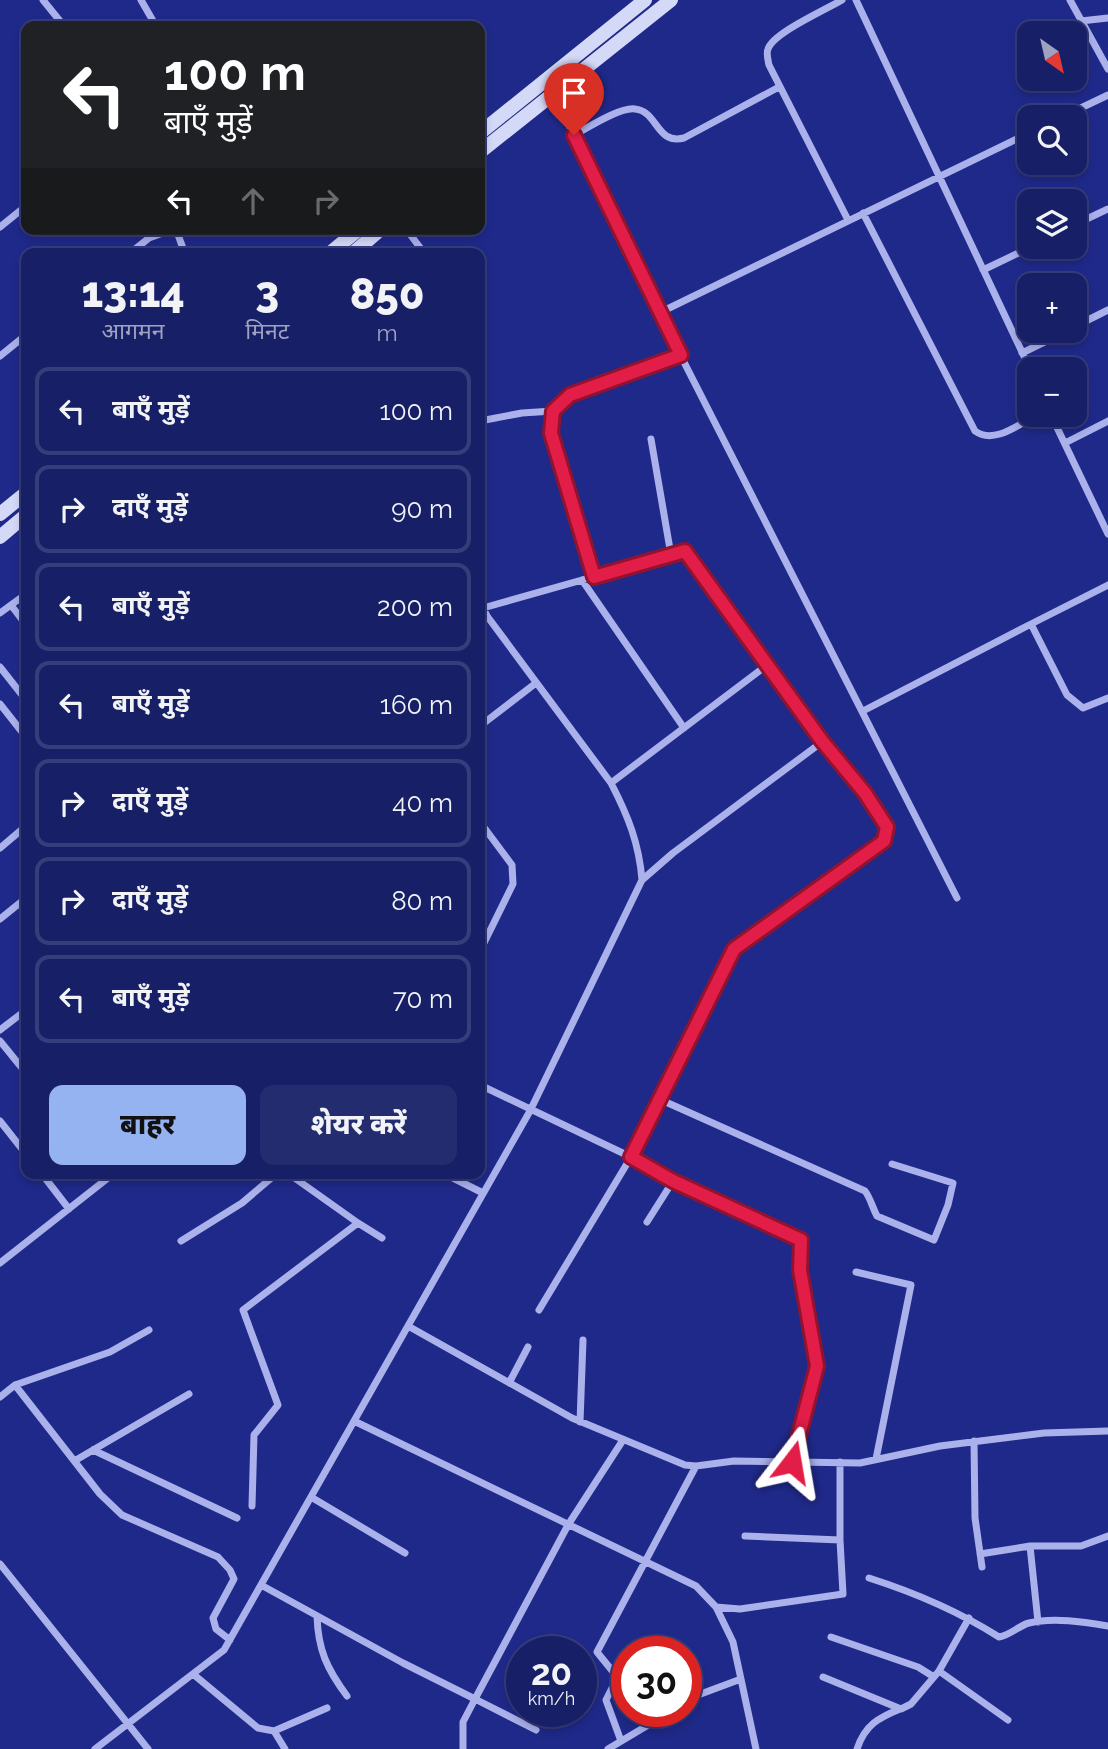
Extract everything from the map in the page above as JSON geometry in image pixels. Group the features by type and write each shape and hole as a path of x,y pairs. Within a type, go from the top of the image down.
{"main road":[{"path":"485,129 645,0"},
{"path":"485,148 671,0"},
{"path":"336,248 352,235"},
{"path":"359,248 374,235"},
{"path":"0,514 21,497"},
{"path":"0,537 21,519"}],"street":[{"path":"43,0 60,21"},
{"path":"141,0 153,21"},
{"path":"842,0 786,32 771,43 767,50 769,65 779,87 848,220"},
{"path":"856,0 1024,357"},
{"path":"1070,0 1081,21 1108,19"},
{"path":"1087,32 1108,69"},
{"path":"574,135 626,109 638,108 667,137 675,140 684,138 779,87"},
{"path":"554,94 659,313 957,898"},
{"path":"1087,105 1108,95"},
{"path":"659,313 1017,139"},
{"path":"1087,219 1108,209"},
{"path":"0,227 21,210"},
{"path":"863,213 975,431 982,436 992,437 1017,425"},
{"path":"136,248 158,235"},
{"path":"983,270 1017,254"},
{"path":"1087,320 1108,310"},
{"path":"0,356 21,339"},
{"path":"1022,353 1042,343"},
{"path":"485,420 522,413 553,411 570,395 681,355"},
{"path":"553,411 551,433 594,577"},
{"path":"1065,443 1108,421"},
{"path":"1057,427 1105,521 1108,534"},
{"path":"651,439 671,555"},
{"path":"485,611 685,551 822,741 865,793 887,827 884,841 734,949 631,1157 539,1310"},
{"path":"582,580 684,728"},
{"path":"863,711 1108,585"},
{"path":"0,612 21,598"},
{"path":"11,605 21,618"},
{"path":"485,616 611,783 623,806 639,851 642,880"},
{"path":"1031,624 1067,695 1083,708 1108,698"},
{"path":"611,783 767,665"},
{"path":"0,667 21,694"},
{"path":"485,722 536,683"},
{"path":"0,704 21,731"},
{"path":"95,1749 224,1650 530,1111 642,880 673,853 822,741"},
{"path":"485,829 512,864 513,884 485,941"},
{"path":"0,848 21,830"},
{"path":"0,919 21,902"},
{"path":"0,1030 21,1014"},
{"path":"0,1041 21,1067"},
{"path":"485,1088 631,1157 673,1181 801,1240 800,1270 817,1366 792,1462"},
{"path":"659,1099 865,1191 877,1216 934,1240 948,1205 953,1183 892,1164"},
{"path":"0,1121 21,1148"},
{"path":"46,1179 69,1209"},
{"path":"2,1259 106,1179"},
{"path":"181,1241 242,1203 270,1179"},
{"path":"296,1179 382,1238"},
{"path":"454,1179 483,1193"},
{"path":"648,1222 673,1181"},
{"path":"252,1506 254,1435 278,1405 243,1310 358,1223"},
{"path":"856,1272 911,1286 876,1459"},
{"path":"408,1326 580,1422 685,1465 734,1461 860,1463 974,1441 1044,1433 1108,1431"},
{"path":"0,1397 15,1385 110,1352 149,1330"},
{"path":"580,1422 583,1340"},
{"path":"509,1383 527,1347"},
{"path":"15,1385 100,1494 122,1515 218,1557 230,1570 234,1579 213,1618 216,1629 230,1640"},
{"path":"76,1460 189,1394"},
{"path":"354,1421 696,1586 716,1607 733,1642 757,1749"},
{"path":"463,1749 463,1721 568,1525 623,1440"},
{"path":"974,1441 975,1518 982,1567"},
{"path":"93,1450 237,1518"},
{"path":"716,1607 740,1609 844,1594 840,1462"},
{"path":"621,1741 606,1700 614,1684 614,1673 597,1652 696,1466"},
{"path":"311,1497 405,1553"},
{"path":"746,1536 841,1540"},
{"path":"981,1554 1030,1546 1081,1546 1108,1536"},
{"path":"1030,1546 1038,1622"},
{"path":"0,1564 148,1749"},
{"path":"869,1578 923,1596 969,1618 999,1637 1009,1635 1026,1623 1108,1626"},
{"path":"261,1585 536,1730"},
{"path":"317,1616 317,1642 335,1679 347,1696"},
{"path":"857,1749 861,1738 876,1719 911,1704 936,1674 969,1618"},
{"path":"831,1637 936,1674 1008,1720"},
{"path":"193,1674 258,1728 274,1731 327,1708"},
{"path":"823,1677 901,1709"},
{"path":"702,1694 741,1679"},
{"path":"608,1749 645,1727"},
{"path":"274,1731 285,1749"}],"route":[{"path":"574,135 681,355 570,395 553,411 551,433 594,577 685,551 822,741 865,793 887,827 884,841 734,949 631,1157 673,1181 801,1240 800,1270 817,1366 792,1462"}]}
